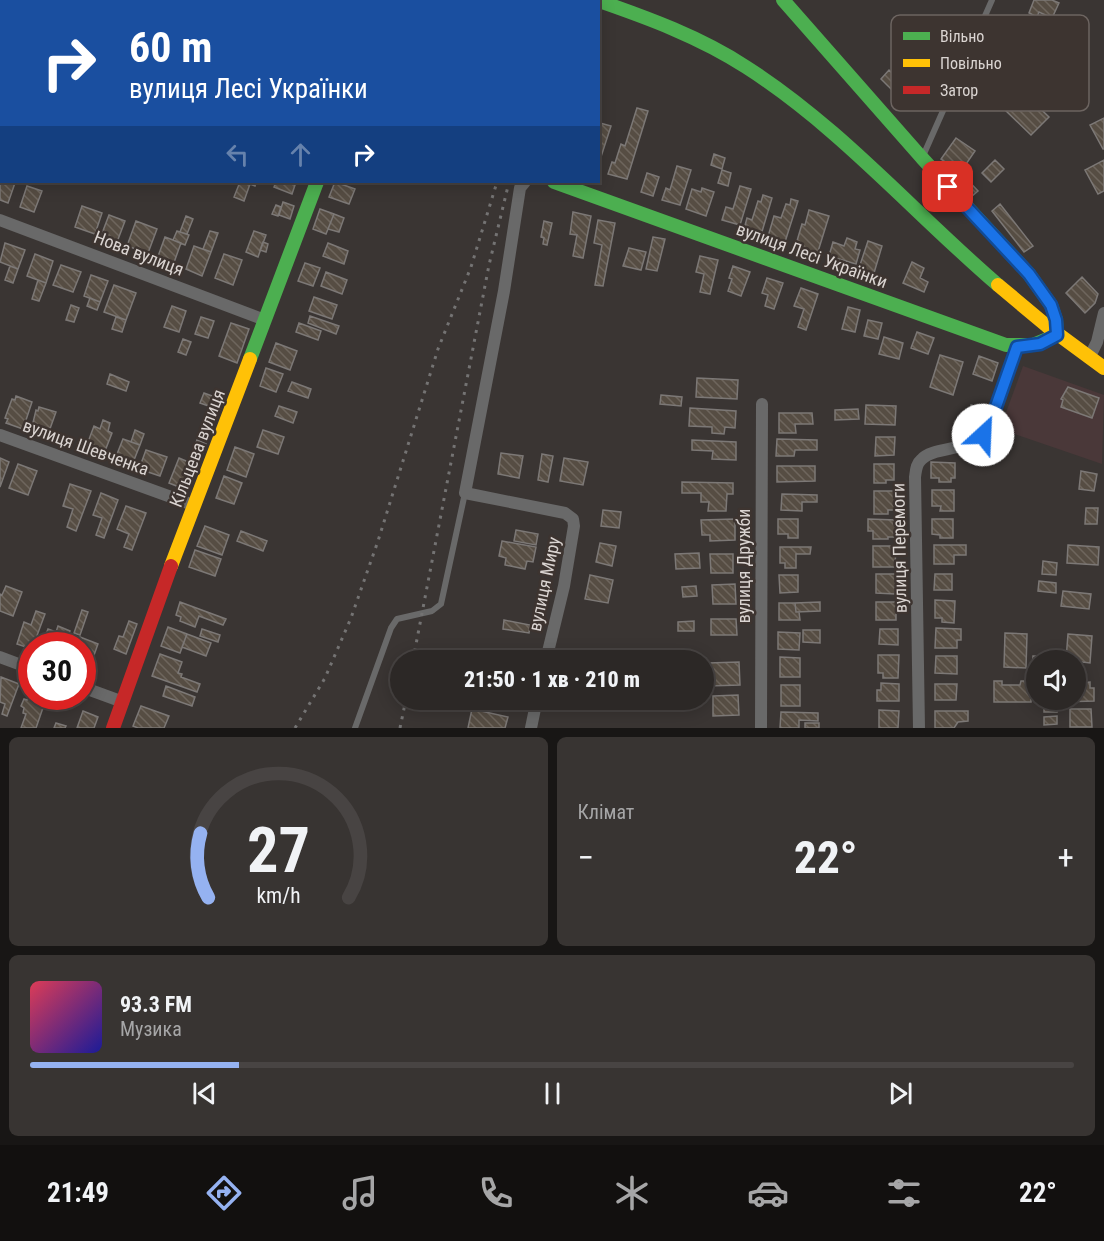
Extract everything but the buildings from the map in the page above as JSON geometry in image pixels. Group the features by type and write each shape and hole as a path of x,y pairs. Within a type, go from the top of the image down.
{"street":[{"path":"783,0 922,158 1029,274 1051,305 1056,320 1057,335"},
{"path":"600,1 674,29 763,78 813,115 991,278 1057,335 1104,368"},
{"name":"Кільцева вулиця","path":"113,728 193,505 208,471 317,183"},
{"path":"465,493 504,291 520,188 524,183"},
{"name":"вулиця Лесі Українки","path":"557,183 1006,345 1017,347 1040,344 1057,335"},
{"name":"Нова вулиця","path":"0,220 265,320"},
{"path":"1089,358 1097,342 1104,313"},
{"name":"вулиця Перемоги","path":"919,728 915,477 917,467 920,460 929,454 959,448 978,440 983,435 992,418 1017,347"},
{"name":"вулиця Дружби","path":"761,728 762,404"},
{"name":"вулиця Шевченка","path":"0,435 193,505"},
{"name":"вулиця Миру","path":"465,493 565,513 573,519 574,526 564,585 548,650"},
{"path":"0,657 18,664"},
{"path":"96,692 123,702"},
{"path":"531,728 535,710"}],"lane":[{"path":"985,15 992,0"},
{"path":"922,158 943,111"},
{"path":"355,728 391,628 397,619 432,611 441,604 465,493"}],"shaded area":[{"path":"1023,366 1104,395 1102,464 1000,429"}],"railway":[{"path":"295,728 325,678 351,618 378,541 438,349 471,267 497,183"},
{"path":"415,650 489,265 509,183"},
{"path":"400,728 404,710"}],"traffic: fast":[{"path":"783,0 922,158 1029,274 1051,305 1056,320 1057,335"},
{"path":"600,1 692,37 746,67 780,91 845,143 998,285"},
{"path":"250,359 317,183"},
{"path":"557,183 1006,345 1033,345 1057,335"}],"traffic: slow":[{"path":"998,285 1047,326 1104,368"},
{"path":"171,566 250,359"}],"traffic: jam":[{"path":"113,728 171,566"}],"route":[{"path":"948,187 1029,274 1051,305 1056,320 1057,335 1040,344 1017,347 992,418 983,435"}]}
